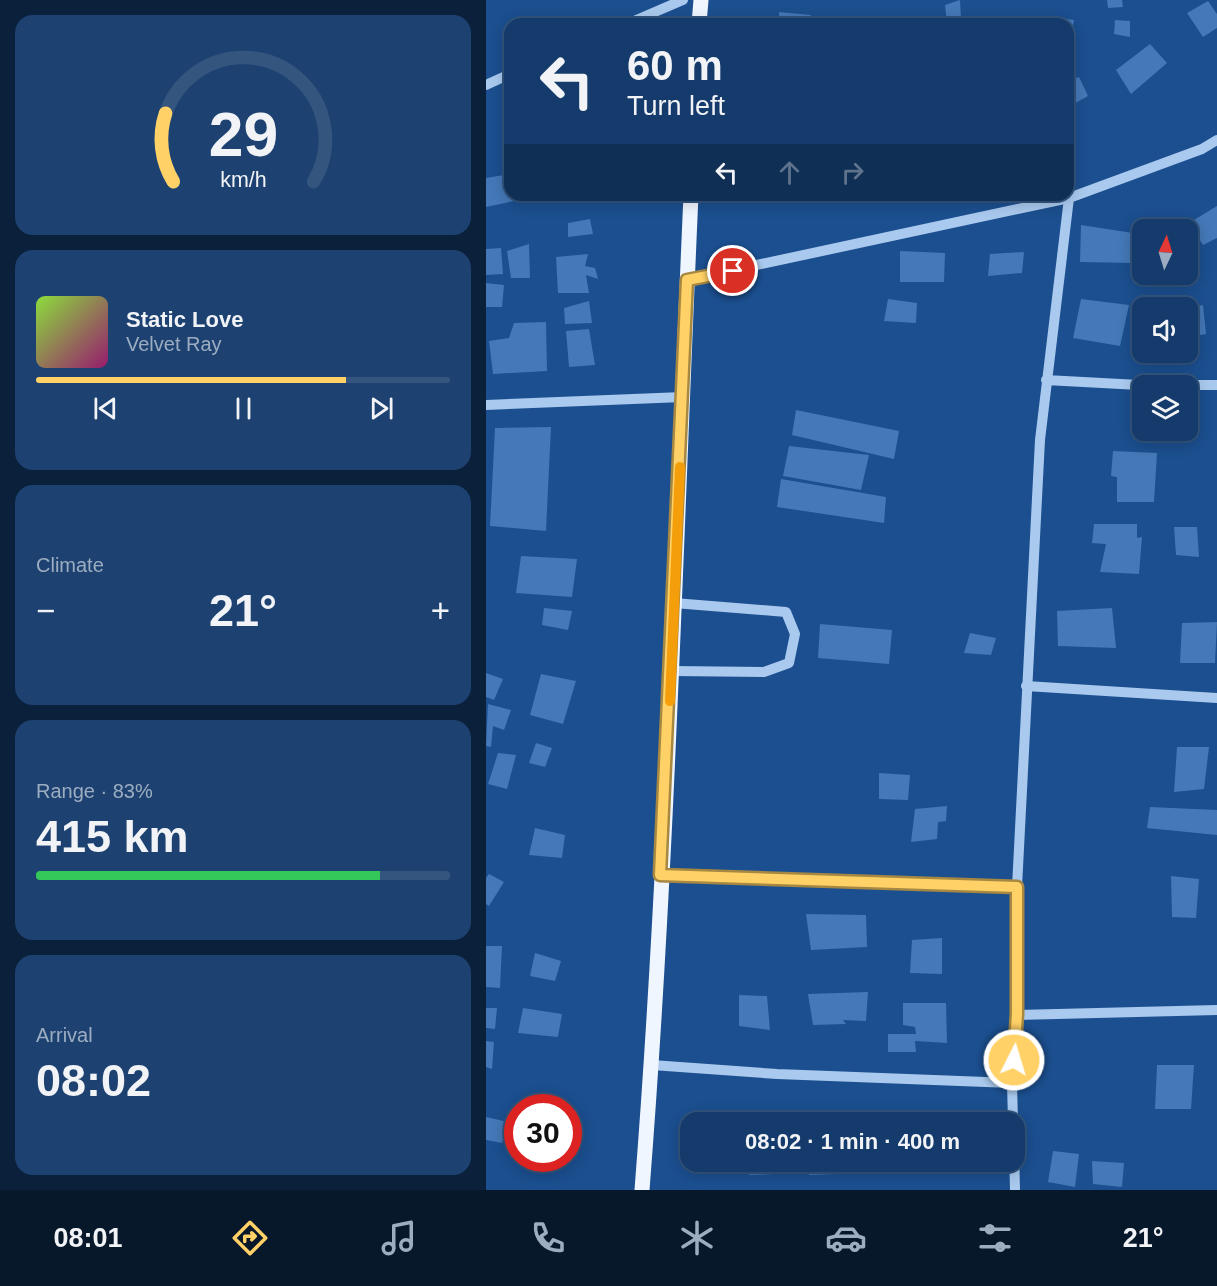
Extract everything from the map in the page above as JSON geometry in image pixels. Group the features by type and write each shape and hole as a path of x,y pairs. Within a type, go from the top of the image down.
{"main road":[{"path":"700,18 701,0"},
{"path":"642,1190 652,1065 672,671 692,201"}],"street":[{"path":"641,18 684,0"},
{"path":"486,85 504,77"},
{"path":"1074,196 1192,153 1217,140"},
{"path":"687,280 1055,201"},
{"path":"1013,1112 1012,1083 1017,1014 1017,887 1040,440 1069,201"},
{"path":"1046,380 1139,385 1217,385"},
{"path":"486,405 684,398"},
{"path":"672,671 764,672 789,663 795,634 786,612 674,603"},
{"path":"1026,686 1217,698"},
{"path":"660,875 1017,887"},
{"path":"1017,1014 1217,1010"},
{"path":"652,1065 777,1074 1012,1083"},
{"path":"1015,1172 1015,1190"}],"building":[{"path":"960,0 961,18 946,18 945,5"},
{"path":"1107,0 1122,0 1123,7 1108,8"},
{"path":"1208,1 1217,14 1217,28 1203,37 1187,13"},
{"path":"779,12 811,15 811,18 779,18"},
{"path":"1115,20 1130,21 1130,37 1114,34"},
{"path":"1150,44 1167,63 1131,94 1116,70"},
{"path":"1079,77 1088,96 1074,104 1074,79"},
{"path":"504,175 504,201 514,201 486,207 486,178"},
{"path":"1217,206 1217,238 1203,245 1198,237 1198,219 1196,219"},
{"path":"590,219 593,234 568,237 568,223"},
{"path":"1081,225 1132,233 1132,263 1080,262"},
{"path":"529,244 530,278 511,278 507,251"},
{"path":"501,248 503,274 486,275 486,249"},
{"path":"900,251 945,253 944,282 900,282"},
{"path":"1024,252 1022,273 988,276 990,254"},
{"path":"588,254 585,266 595,268 598,279 586,275 589,293 558,293 556,257"},
{"path":"486,283 504,285 502,307 486,307"},
{"path":"888,299 917,303 916,323 884,321"},
{"path":"1081,299 1129,305 1120,346 1073,338"},
{"path":"589,301 592,323 565,324 564,308"},
{"path":"1203,305 1206,334 1198,335 1198,306"},
{"path":"546,322 547,371 493,374 489,341 509,338 514,323"},
{"path":"589,329 595,365 569,367 566,331"},
{"path":"796,410 899,431 894,459 792,435"},
{"path":"551,427 546,531 490,526 495,428"},
{"path":"789,446 869,455 861,490 783,476"},
{"path":"1113,451 1157,453 1154,502 1117,502 1117,477 1111,476"},
{"path":"781,479 886,497 884,523 777,507"},
{"path":"1094,524 1137,524 1137,538 1142,537 1139,574 1100,572 1106,544 1092,543"},
{"path":"1174,527 1197,527 1199,557 1176,555"},
{"path":"521,556 577,559 572,597 516,593"},
{"path":"544,608 572,611 568,630 542,625"},
{"path":"1112,608 1116,648 1058,646 1057,611"},
{"path":"1217,622 1215,663 1180,663 1182,623"},
{"path":"820,624 892,630 889,664 818,658"},
{"path":"970,633 996,638 991,655 964,653"},
{"path":"486,673 503,679 494,700 486,697"},
{"path":"541,674 576,681 563,724 530,715"},
{"path":"488,704 511,710 504,730 493,726 491,747 486,746"},
{"path":"536,743 552,748 545,767 529,763"},
{"path":"1177,747 1209,747 1204,789 1174,792"},
{"path":"498,753 516,755 507,789 488,784"},
{"path":"879,773 910,775 908,800 879,799"},
{"path":"947,806 946,821 938,822 937,839 911,842 915,809"},
{"path":"1150,807 1217,810 1217,835 1147,828"},
{"path":"535,828 565,835 562,858 529,855"},
{"path":"489,874 504,882 489,906 486,904 486,878"},
{"path":"1171,876 1199,879 1196,918 1172,917"},
{"path":"806,914 866,915 867,947 811,950"},
{"path":"942,938 942,974 910,973 912,940"},
{"path":"486,946 502,946 500,988 486,987"},
{"path":"535,953 561,961 555,981 530,976"},
{"path":"868,992 866,1021 843,1020 846,1024 813,1025 808,994"},
{"path":"739,995 767,996 770,1030 739,1026"},
{"path":"903,1003 946,1003 947,1043 915,1041 916,1052 888,1052 888,1034 916,1034 915,1027 903,1025"},
{"path":"486,1008 497,1008 495,1029 486,1028"},
{"path":"523,1008 562,1014 558,1037 518,1033"},
{"path":"486,1041 494,1042 492,1069 486,1067"},
{"path":"1157,1065 1194,1065 1191,1109 1155,1109"},
{"path":"486,1117 504,1121 502,1143 486,1140"},
{"path":"1053,1151 1079,1154 1075,1187 1048,1182"},
{"path":"1092,1161 1124,1163 1122,1187 1093,1184"},
{"path":"749,1172 801,1172 801,1173 749,1175"},
{"path":"809,1172 838,1172 838,1174 809,1175"}],"slow traffic":[{"path":"670,701 680,467"}],"route":[{"path":"733,271 687,280 673,648 660,875 1017,887 1017,1014 1014,1060"}]}
